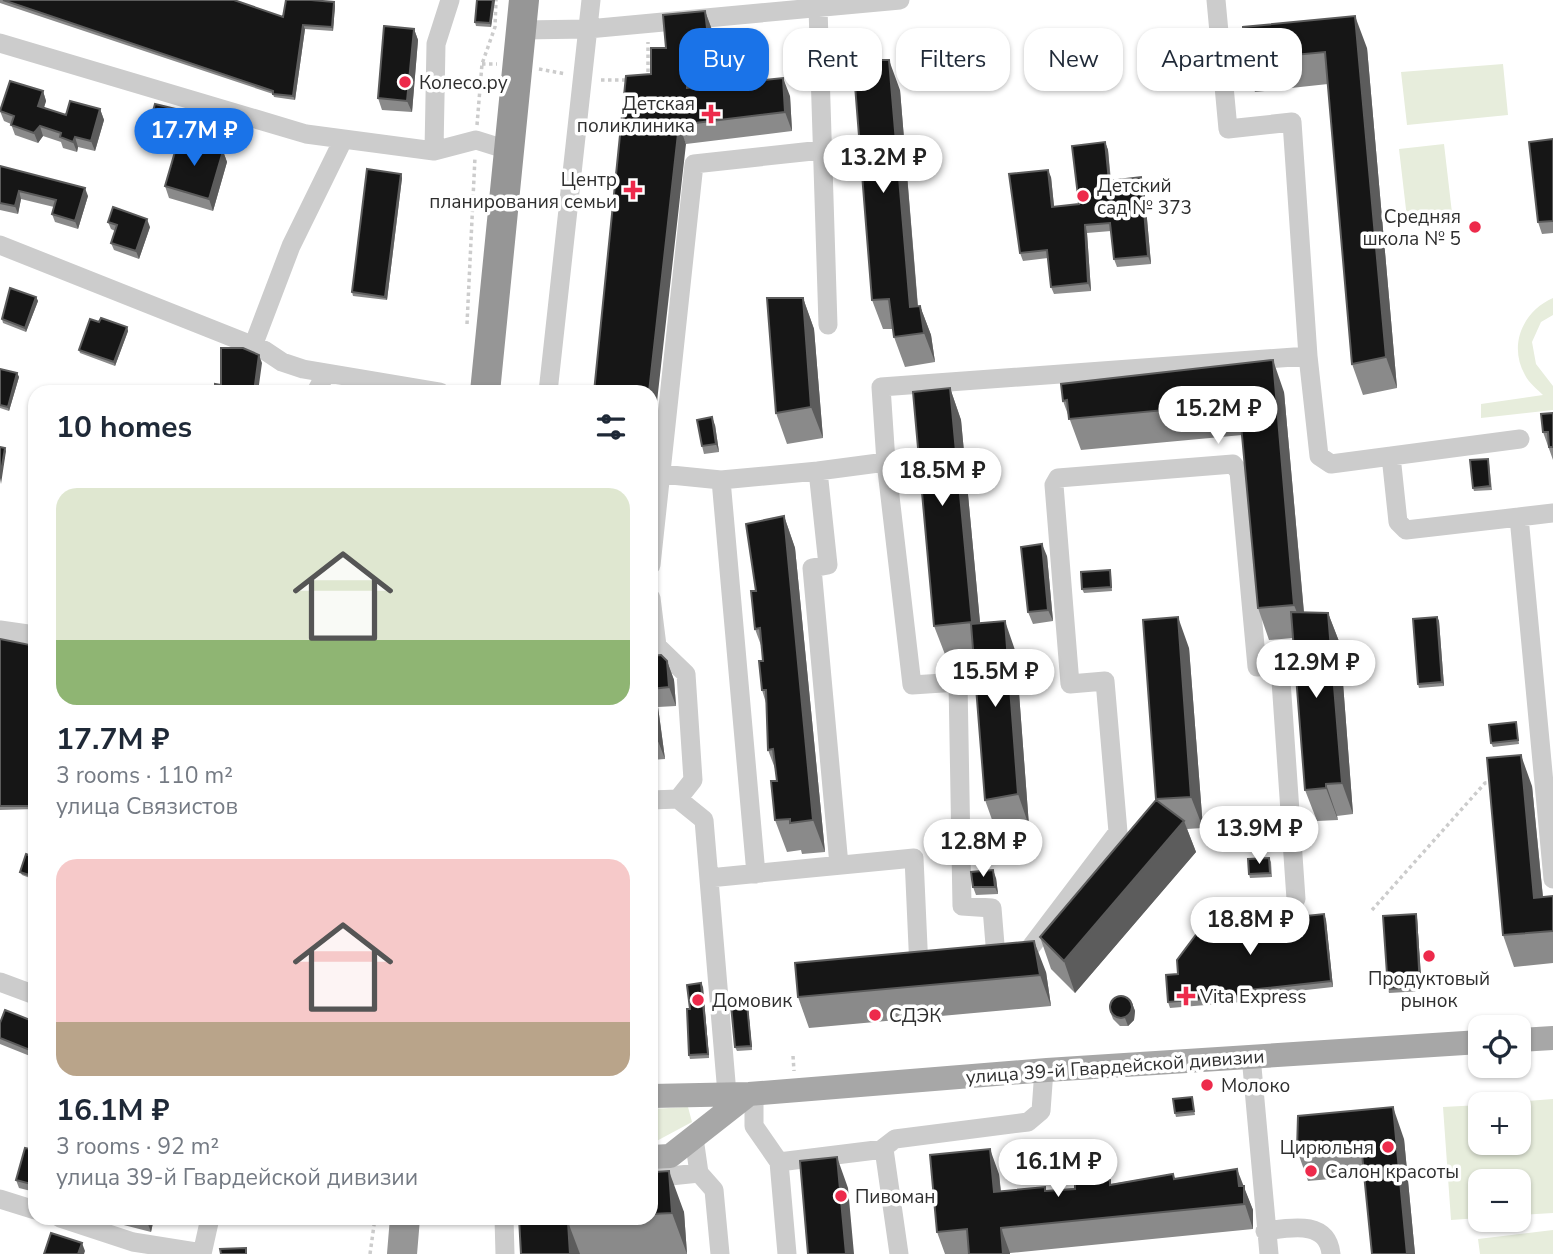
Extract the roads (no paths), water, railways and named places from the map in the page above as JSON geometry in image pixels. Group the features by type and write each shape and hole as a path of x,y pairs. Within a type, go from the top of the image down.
{"highway":[{"path":"486,385 524,0"},
{"path":"402,1254 404,1225"}],"main road":[{"path":"1531,1039 1553,1038"},
{"name":"улица 39-й Гвардейской дивизии","path":"658,1097 744,1094 1044,1070 1468,1043"},
{"path":"658,1157 670,1156 744,1094"}],"street":[{"path":"434,151 436,44 450,0"},
{"path":"549,385 591,0"},
{"path":"521,30 588,29 900,0"},
{"path":"1216,0 1228,129 1292,122 1308,356 1319,456 1331,464 1520,439"},
{"path":"818,8 828,325"},
{"path":"0,43 306,134 434,151 475,140 511,151"},
{"path":"253,346 291,246 343,140"},
{"path":"658,501 694,164 822,150"},
{"path":"0,245 253,346 320,383 347,385"},
{"path":"1296,899 1280,666 1256,667 1239,472 1233,464 1058,478 1054,485 1070,684 1105,681 1118,832 1027,952 989,958 992,908 962,906 958,682 912,685 886,461 881,387 1308,356"},
{"path":"1391,456 1398,522 1406,530 1553,513"},
{"path":"661,474 721,480 818,471 886,461"},
{"path":"818,471 828,565 812,568 839,865"},
{"path":"721,480 756,874"},
{"path":"1519,517 1553,879"},
{"path":"0,630 28,634"},
{"path":"658,647 686,674 693,780 678,799"},
{"path":"658,800 678,799 704,820 709,878 744,1094 754,1126 779,1162 787,1254"},
{"path":"709,878 914,858 919,970 945,965"},
{"path":"0,982 28,992"},
{"path":"1251,1056 1269,1254"},
{"path":"779,1162 882,1149 895,1139 1020,1124 1035,1119 1041,1111 1044,1070"},
{"path":"694,1138 699,1173 714,1190 720,1254"},
{"path":"882,1149 898,1254"},
{"path":"658,1177 699,1173"},
{"path":"0,1199 28,1208"},
{"path":"81,1225 133,1242 202,1253 209,1225"},
{"path":"505,1225 505,1254"},
{"path":"1265,1231 1312,1228 1324,1236 1331,1254"}],"place":[{"name":"Колесо.ру","path":"405,82"},
{"name":"Детская поликлиника","path":"711,114"},
{"name":"Центр планирования семьи","path":"633,190"},
{"name":"Детский сад № 373","path":"1083,196"},
{"name":"Средняя школа № 5","path":"1475,227"},
{"name":"Продуктовый рынок","path":"1429,956"},
{"name":"Vita Express","path":"1186,996"},
{"name":"Домовик","path":"698,1000"},
{"name":"СДЭК","path":"875,1015"},
{"name":"Молоко","path":"1207,1085"},
{"name":"Цирюльня","path":"1388,1147"},
{"name":"Салон красоты","path":"1311,1171"},
{"name":"Пивоман","path":"841,1196"}]}
